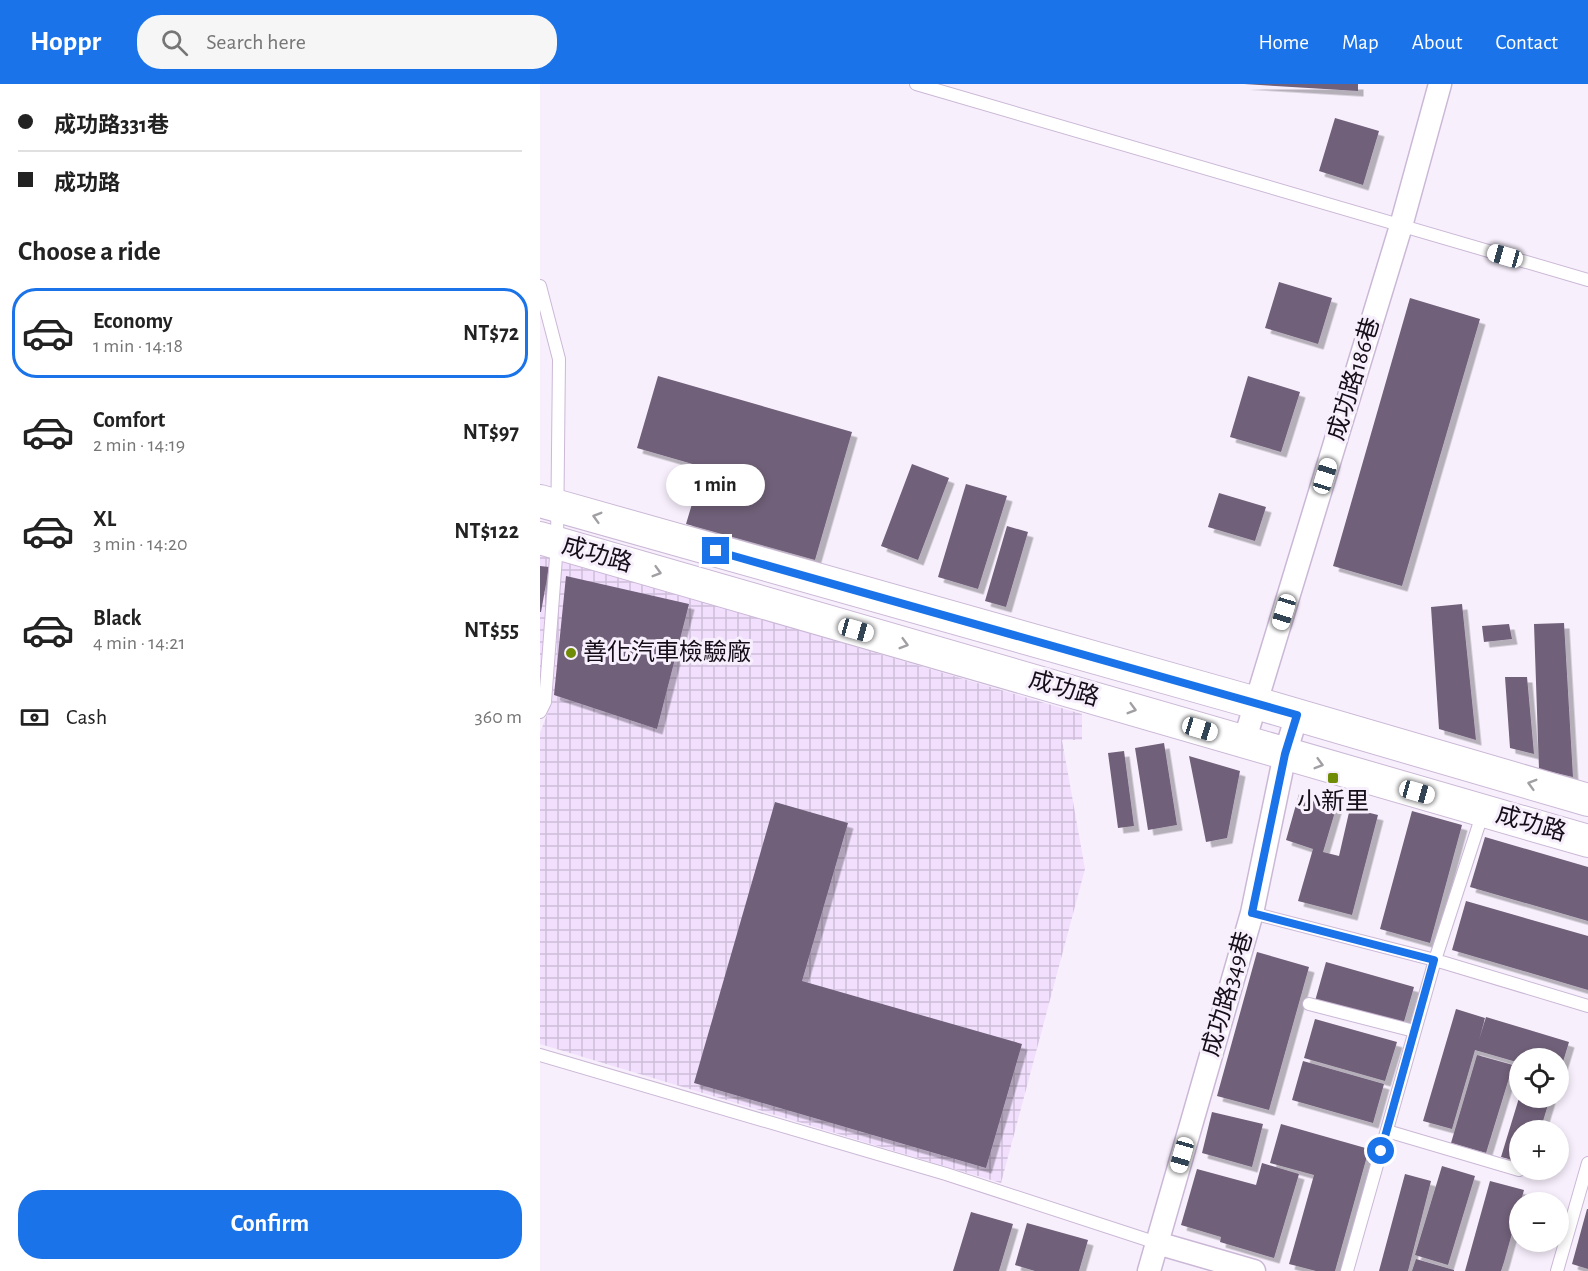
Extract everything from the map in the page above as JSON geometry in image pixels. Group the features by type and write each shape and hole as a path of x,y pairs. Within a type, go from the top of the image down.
{"main road":[{"name":"成功路","path":"549,504 1256,703 1588,800"},
{"name":"成功路","path":"549,541 1588,841"}],"street":[{"name":"成功路186巷","path":"1244,742 1401,226 1440,84"},
{"name":"成功路349巷","path":"1149,1271 1252,913 1285,754 1297,715"},
{"path":"1157,1243 1254,1271"}],"lane":[{"path":"916,84 1588,280"},
{"path":"540,286 560,359 549,504 545,702 540,712"},
{"path":"1347,1271 1434,960 1483,811"},
{"path":"1252,913 1434,960 1588,1006"},
{"path":"1309,1004 1414,1031"},
{"path":"540,1055 946,1174 1157,1243"},
{"path":"1387,1131 1509,1167"},
{"path":"1557,1271 1585,1184 1588,1163"}],"shaded area":[{"path":"540,550 552,553 540,697"},
{"path":"562,560 1082,714 1082,740 1062,740 1085,869 1001,1183 540,1044 540,733 552,701"}],"building":[{"path":"1244,84 1358,84 1358,91"},
{"path":"1335,118 1379,131 1363,185 1319,171"},
{"path":"1279,282 1332,298 1318,344 1265,328"},
{"path":"1410,298 1480,319 1402,586 1333,566"},
{"path":"658,376 852,432 815,560 686,524 703,467 637,448"},
{"path":"1248,376 1300,392 1281,452 1230,437"},
{"path":"912,464 949,478 918,560 881,546"},
{"path":"966,484 1007,496 978,589 938,577"},
{"path":"1219,493 1266,507 1255,541 1208,527"},
{"path":"1007,526 1028,532 1006,607 985,601"},
{"path":"540,566 549,567 541,612 540,612"},
{"path":"566,576 689,604 657,729 554,695"},
{"path":"1462,604 1476,740 1439,729 1431,607"},
{"path":"1564,623 1573,777 1539,769 1534,624"},
{"path":"1509,624 1512,639 1484,642 1482,626"},
{"path":"1505,677 1527,677 1534,754 1510,748"},
{"path":"1164,743 1177,825 1148,830 1135,748"},
{"path":"1124,751 1134,826 1118,828 1108,753"},
{"path":"1189,756 1240,771 1227,838 1206,842"},
{"path":"1299,794 1337,805 1323,852 1339,856 1350,808 1378,815 1352,915 1298,901 1313,849 1286,840"},
{"path":"775,802 848,823 802,981 1022,1044 986,1168 694,1083"},
{"path":"1412,811 1462,825 1430,943 1380,929"},
{"path":"1485,837 1588,867 1588,921 1470,887"},
{"path":"1466,901 1588,936 1588,990 1452,950"},
{"path":"1257,952 1309,967 1269,1110 1217,1096"},
{"path":"1326,962 1414,987 1403,1025 1315,1001"},
{"path":"1456,1009 1485,1018 1479,1040 1486,1017 1569,1042 1567,1048 1509,1048 1509,1060 1475,1050 1452,1129 1423,1121"},
{"path":"1315,1019 1397,1042 1385,1081 1304,1058"},
{"path":"1477,1055 1509,1064 1509,1078 1486,1153 1451,1143"},
{"path":"1303,1061 1384,1084 1373,1123 1292,1100"},
{"path":"1516,1108 1547,1108 1543,1120 1512,1120"},
{"path":"1212,1112 1263,1124 1252,1167 1202,1153"},
{"path":"1281,1124 1369,1149 1335,1271 1316,1271 1289,1264 1314,1175 1270,1163"},
{"path":"1509,1131 1509,1159 1501,1157"},
{"path":"1262,1163 1299,1174 1274,1258 1220,1242 1221,1237 1181,1225 1197,1169 1256,1185"},
{"path":"1442,1166 1475,1176 1448,1265 1415,1255"},
{"path":"1405,1174 1431,1181 1408,1271 1379,1271"},
{"path":"1490,1181 1524,1190 1523,1192 1509,1192 1509,1243 1501,1271 1465,1271"},
{"path":"1588,1209 1588,1269 1572,1264"},
{"path":"971,1212 1013,1224 999,1271 953,1271"},
{"path":"1027,1223 1088,1240 1079,1271 1035,1271 1015,1265"},
{"path":"1416,1259 1454,1270 1454,1271 1412,1271"}],"place":[{"name":"善化汽車檢驗廠","path":"571,653"},
{"name":"小新里","path":"1333,778"}],"route":[{"path":"716,551 1297,715 1285,754 1252,913 1434,960 1381,1151"}]}
